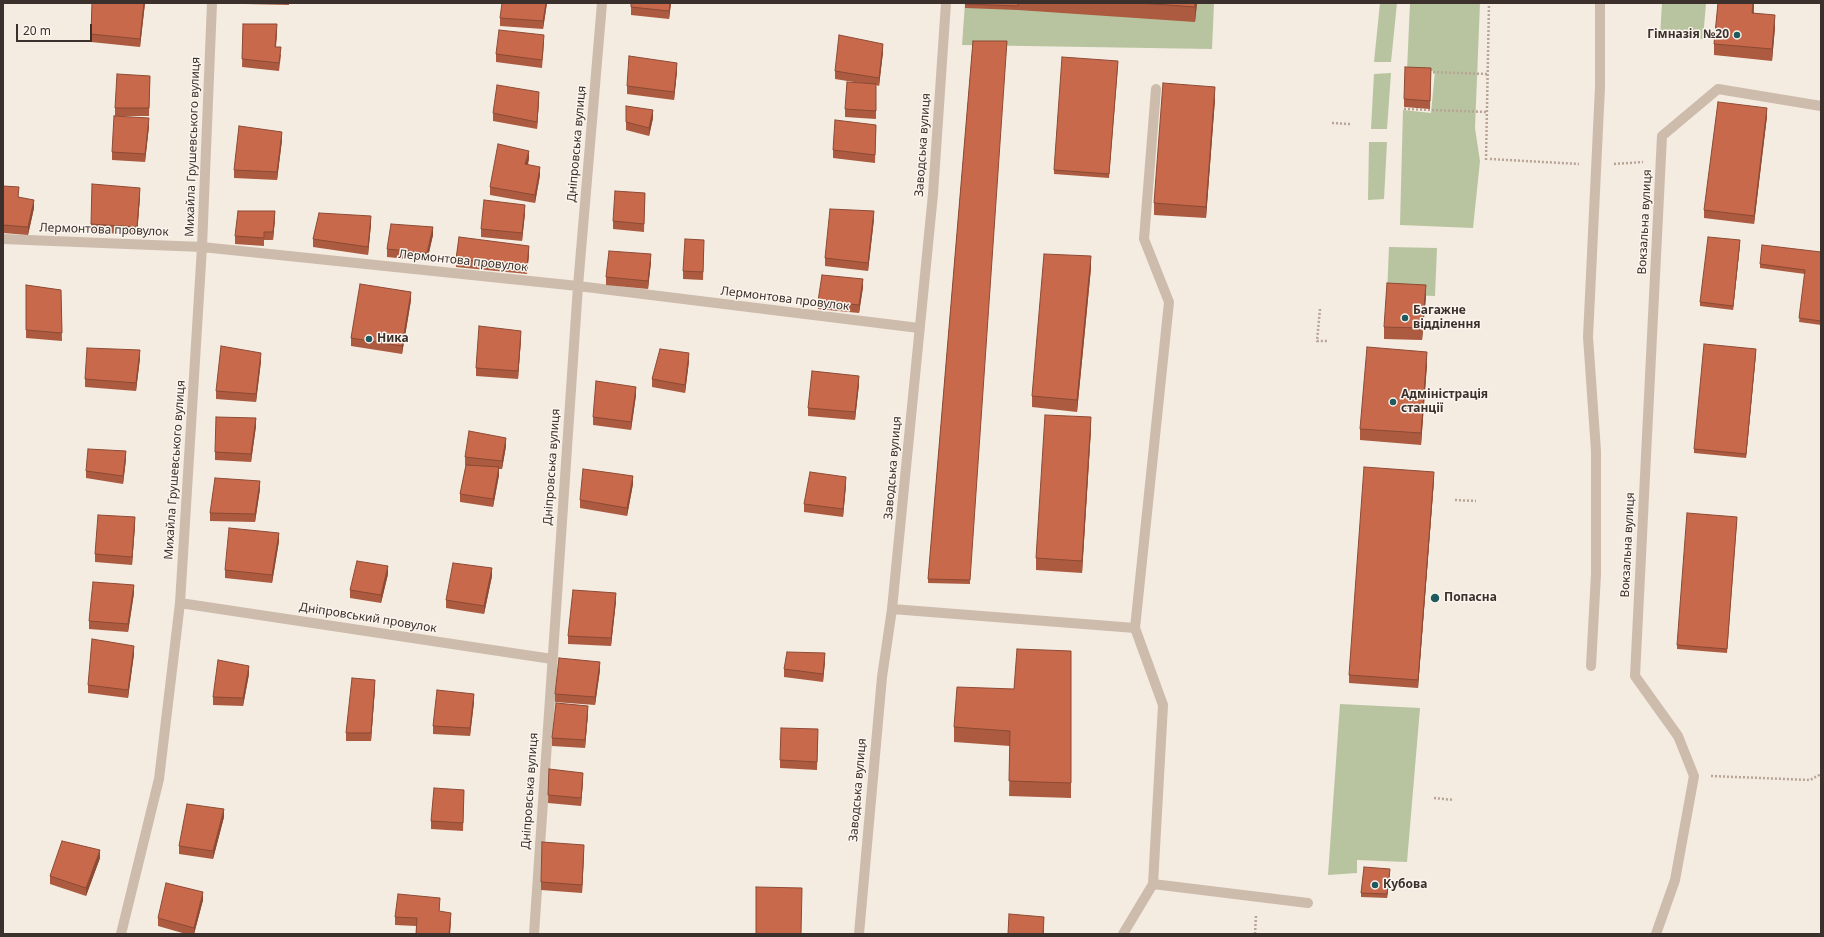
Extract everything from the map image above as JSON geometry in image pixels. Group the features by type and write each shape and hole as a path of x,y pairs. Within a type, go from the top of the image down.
{"street":[{"name":"Михайла Грушевського вулиця","path":"121,934 159,779 180,603 202,247 212,3"},
{"name":"Дніпровська вулиця","path":"534,934 578,286 602,3"},
{"name":"Заводська вулиця","path":"859,934 882,677 892,609 933,194 946,3"},
{"path":"1590,666 1596,574 1596,451 1588,337 1600,87 1600,3"},
{"path":"1123,934 1153,884 1162,705 1135,628 1169,302 1144,239 1156,89"},
{"name":"Вокзальна вулиця","path":"1694,776 1678,736 1634,676 1662,136 1718,89 1821,106"},
{"name":"Лермонтова провулок","path":"3,239 202,247 578,286 919,328"},
{"name":"Дніпровський провулок","path":"180,603 552,659"},
{"path":"892,609 1135,628"},
{"path":"1656,934 1675,880 1694,776"},
{"path":"1153,884 1308,903"}],"path":[{"path":"1486,160 1489,3"},
{"path":"1428,72 1488,74"},
{"path":"1404,108 1486,112"},
{"path":"1332,123 1350,124"},
{"path":"1490,159 1597,165 1661,161"},
{"path":"1320,309 1316,341 1328,341"},
{"path":"1455,500 1476,501"},
{"path":"1449,594 1469,595"},
{"path":"1694,776 1810,780 1821,774"},
{"path":"1434,798 1454,800"}],"green space":[{"path":"965,3 1214,3 1212,49 962,45"},
{"path":"1380,3 1397,3 1391,62 1374,62"},
{"path":"1410,3 1480,3 1475,128 1480,161 1473,228 1400,225 1403,110 1431,113 1435,71 1407,70"},
{"path":"1662,3 1706,3 1703,39 1660,37"},
{"path":"1391,73 1387,129 1371,129 1374,74"},
{"path":"1369,142 1387,142 1384,199 1368,200"},
{"path":"1389,247 1437,248 1435,296 1387,294"},
{"path":"1340,704 1420,708 1407,862 1357,860 1357,873 1328,875"}],"building":[{"path":"92,3 144,3 140,39 91,34"},
{"path":"502,3 546,3 543,21 500,18"},
{"path":"631,3 670,3 669,11 631,7"},
{"path":"1018,3 1018,6 965,4"},
{"path":"1140,3 1195,3 1195,7"},
{"name":"Гімназія №20","path":"1718,3 1753,3 1752,13 1775,15 1772,49 1714,44"},
{"path":"243,24 277,24 275,47 281,47 279,63 242,59"},
{"path":"499,30 544,35 542,60 496,54"},
{"path":"839,35 883,44 879,78 835,71"},
{"path":"973,41 1007,41 970,580 928,579"},
{"path":"629,56 677,63 674,92 627,86"},
{"path":"1062,57 1118,61 1109,174 1054,170"},
{"path":"1405,67 1431,68 1430,101 1404,99"},
{"path":"117,74 150,76 149,108 115,108"},
{"path":"847,82 876,84 876,111 845,109"},
{"path":"1163,83 1215,87 1206,207 1154,203"},
{"path":"497,85 539,92 537,122 493,113"},
{"path":"1718,102 1767,108 1754,216 1704,210"},
{"path":"626,106 653,110 649,128 626,122"},
{"path":"114,116 149,118 145,154 112,152"},
{"path":"835,120 876,125 875,155 833,150"},
{"path":"239,126 282,132 277,172 234,170"},
{"path":"498,144 529,151 525,164 540,167 535,195 490,187"},
{"path":"92,184 140,188 137,227 91,224"},
{"path":"3,186 19,187 18,197 34,200 28,227 3,225"},
{"path":"615,191 645,193 644,224 613,221"},
{"path":"484,200 525,205 522,233 481,229"},
{"path":"830,209 874,211 868,263 825,258"},
{"path":"238,211 275,211 273,232 264,232 264,238 235,236"},
{"path":"319,213 371,216 368,247 313,239"},
{"path":"391,224 433,227 427,253 387,249"},
{"path":"459,237 529,246 527,266 456,259"},
{"path":"1708,237 1740,240 1733,306 1700,302"},
{"path":"685,239 704,240 703,272 683,271"},
{"path":"1762,245 1821,252 1821,321 1799,318 1805,270 1760,264"},
{"path":"609,251 651,254 648,281 606,277"},
{"path":"1044,254 1091,256 1077,400 1032,396"},
{"path":"822,275 863,279 859,305 818,301"},
{"name":"Багажне відділення","path":"1387,283 1426,285 1422,328 1384,327"},
{"path":"360,284 411,292 402,346 351,338"},
{"path":"26,285 61,290 62,333 26,330"},
{"path":"479,326 521,331 518,371 476,368"},
{"path":"1704,344 1756,349 1746,454 1694,449"},
{"path":"221,346 261,353 256,394 216,391"},
{"name":"Адміністрація станції","path":"1367,347 1427,352 1421,433 1360,429"},
{"path":"87,348 140,350 136,383 85,379"},
{"path":"660,349 689,353 685,385 652,379"},
{"path":"812,371 859,376 855,412 808,408"},
{"path":"596,381 636,387 631,422 593,417"},
{"path":"1045,415 1091,417 1082,561 1036,558"},
{"path":"216,417 256,418 251,454 215,452"},
{"path":"469,431 506,438 502,461 465,457"},
{"path":"88,449 126,451 123,476 86,471"},
{"path":"466,465 499,467 493,499 460,494"},
{"name":"Попасна","path":"1364,467 1434,472 1418,680 1349,675"},
{"path":"583,469 633,476 627,508 580,500"},
{"path":"810,472 846,477 843,509 804,504"},
{"path":"215,478 260,481 255,514 210,513"},
{"path":"1687,513 1737,517 1727,649 1677,645"},
{"path":"98,515 135,517 132,557 95,554"},
{"path":"229,528 279,533 272,575 225,570"},
{"path":"357,561 388,566 381,595 350,590"},
{"path":"453,563 492,568 484,606 446,600"},
{"path":"93,582 134,585 128,624 89,621"},
{"path":"573,590 616,593 611,638 568,636"},
{"path":"92,639 134,646 128,690 88,685"},
{"path":"1017,649 1071,651 1071,783 1009,781 1010,731 954,727 957,687 1014,689"},
{"path":"787,652 825,653 823,674 784,669"},
{"path":"559,658 600,662 595,697 555,694"},
{"path":"218,660 249,666 243,698 213,697"},
{"path":"352,678 375,680 371,733 346,733"},
{"path":"437,690 474,694 470,728 433,726"},
{"path":"556,703 588,706 585,740 552,738"},
{"path":"781,728 818,729 817,762 780,760"},
{"path":"549,769 583,773 581,798 548,795"},
{"path":"434,788 464,790 463,823 431,821"},
{"path":"187,804 224,809 213,851 179,846"},
{"path":"62,841 100,850 86,888 50,876"},
{"path":"542,842 584,845 582,885 541,882"},
{"name":"Кубова","path":"1364,867 1390,869 1387,894 1361,893"},
{"path":"166,883 203,892 194,928 158,918"},
{"path":"756,887 802,888 801,934 756,934"},
{"path":"398,894 440,898 439,911 451,913 449,934 416,934 417,918 395,917"},
{"path":"1009,914 1044,917 1043,934 1008,934"}],"place":[{"name":"Гімназія №20","path":"1737,35"},
{"name":"Багажне відділення","path":"1405,318"},
{"name":"Ника","path":"369,339"},
{"name":"Адміністрація станції","path":"1393,402"},
{"name":"Попасна","path":"1435,598"},
{"name":"Кубова","path":"1375,885"}]}
